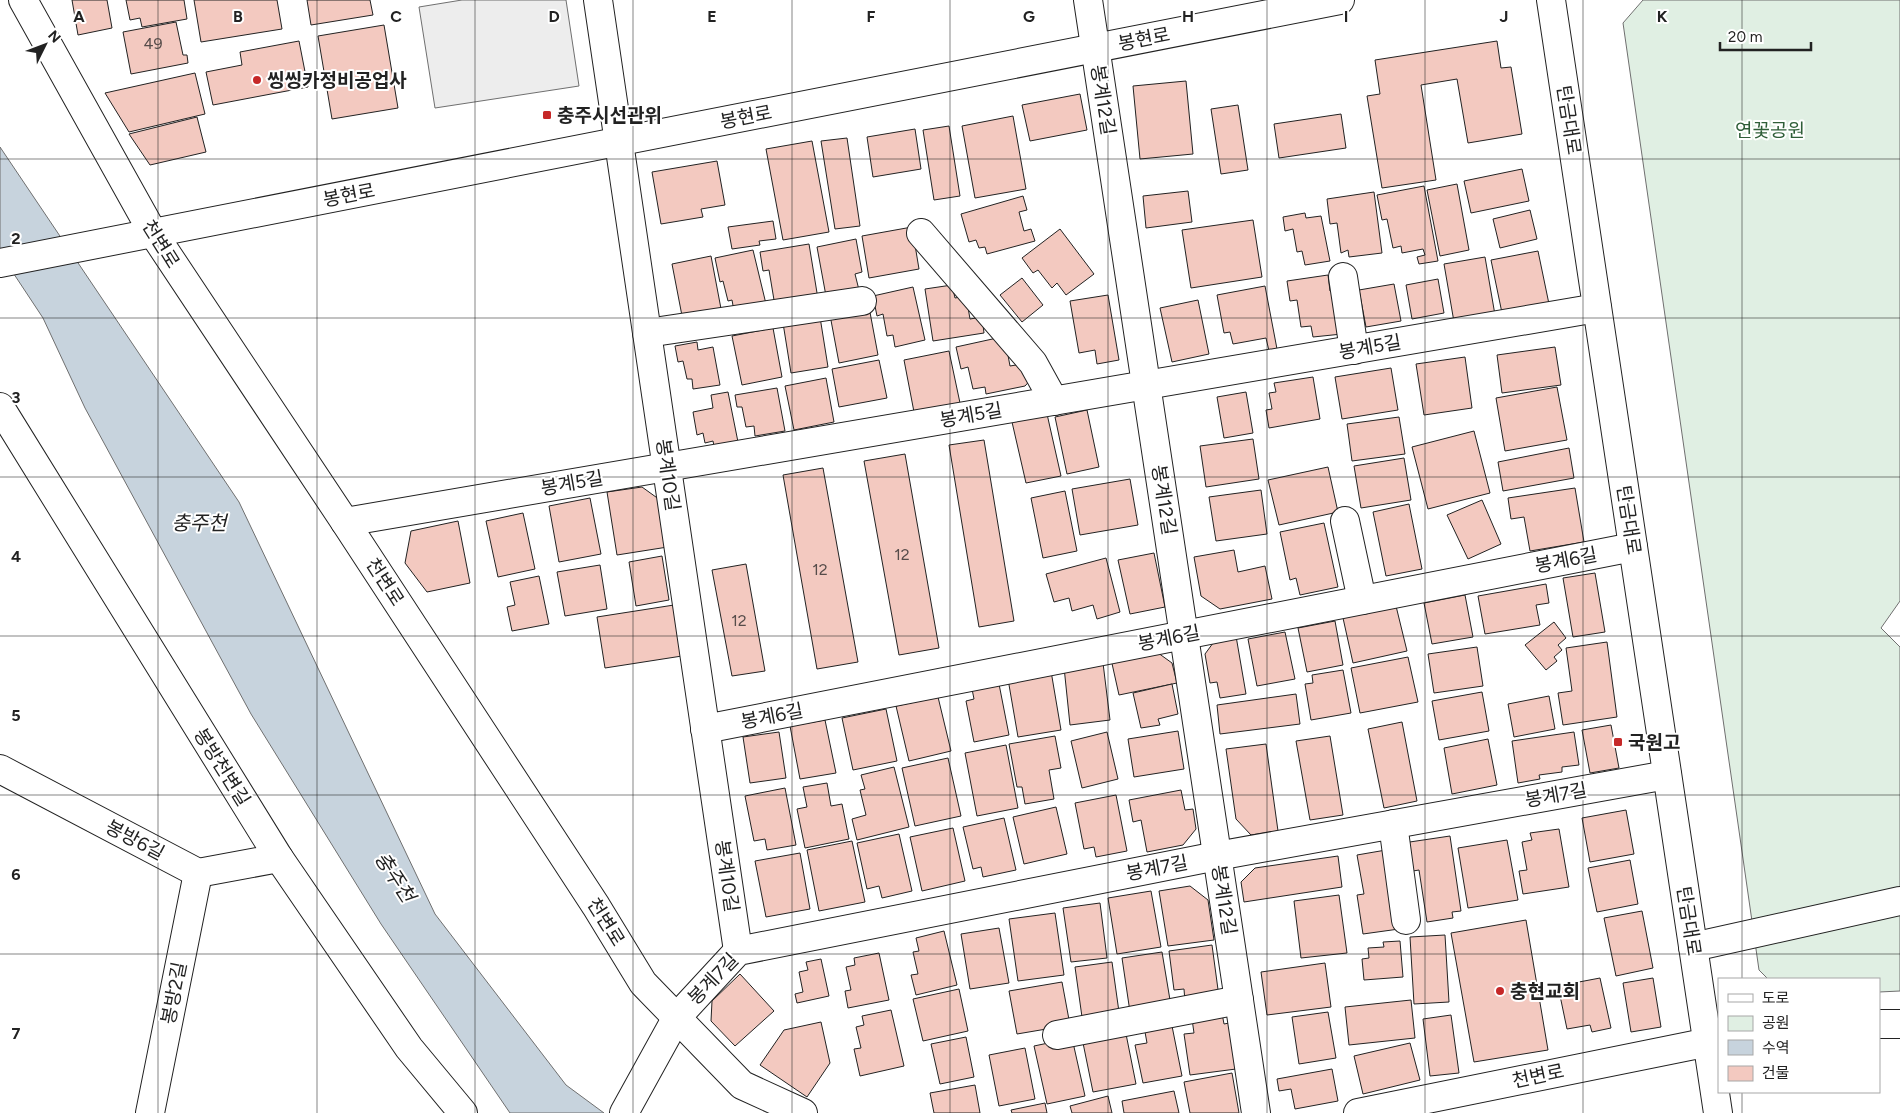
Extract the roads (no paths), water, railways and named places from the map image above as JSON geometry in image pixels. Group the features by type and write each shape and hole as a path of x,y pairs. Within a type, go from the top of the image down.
{"street":[{"name":"천변로","path":"23,0 153,233 596,906 643,983 742,1085 803,1113"},
{"name":"봉계10길","path":"598,0 738,950"},
{"name":"봉계12길","path":"1088,0 1256,1113"},
{"name":"봉현로","path":"0,263 1340,0"},
{"name":"탄금대로","path":"1551,0 1693,947 1713,1040 1718,1113"},
{"path":"921,232 1033,363 1054,401"},
{"path":"1343,277 1354,350"},
{"path":"647,333 862,301"},
{"name":"봉계5길","path":"345,522 1597,308"},
{"name":"봉방천변길","path":"0,407 279,858 409,1048 463,1113"},
{"path":"1345,521 1362,600"},
{"name":"봉계6길","path":"705,729 1633,547"},
{"name":"봉방6길","path":"0,769 198,873"},
{"name":"봉계7길","path":"624,1113 676,1017 738,950 1218,856 1667,775"},
{"path":"1393,824 1406,920"},
{"path":"198,873 279,858"},
{"name":"봉방2길","path":"150,1113 198,873"},
{"path":"1693,947 1900,901"},
{"path":"1057,1035 1239,1000"},
{"path":"1880,1024 1900,1024"},
{"name":"천변로","path":"1358,1113 1713,1040"}],"water":[{"name":"충주천","path":"0,147 239,502 435,914 566,1085 604,1113 510,1113 381,924 251,714 85,408 43,318 0,253"}],"place":[{"name":"씽씽카정비공업사","path":"257,80"},
{"name":"충주시선관위","path":"547,115"},
{"name":"국원고","path":"1618,742"},
{"name":"충현교회","path":"1500,991"}],"park label":[{"name":"연꽃공원","path":"1770,130"}]}
